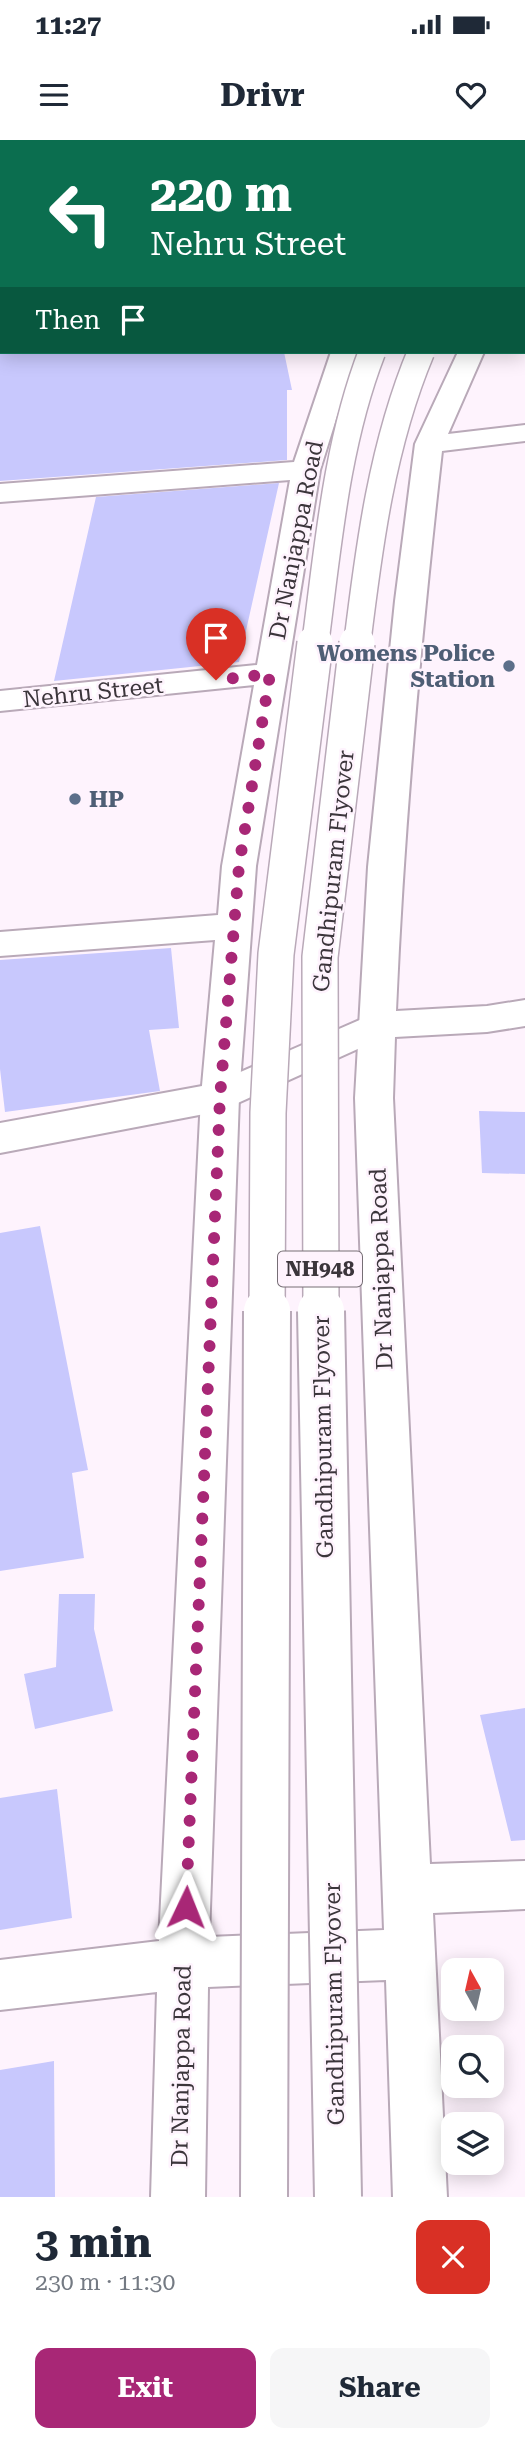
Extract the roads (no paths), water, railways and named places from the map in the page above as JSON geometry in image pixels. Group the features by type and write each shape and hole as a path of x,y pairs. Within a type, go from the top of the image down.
{"main road":[{"name":"Dr Nanjappa Road","path":"178,2197 183,1963 220,1097 239,866 306,470 343,354"},
{"name":"Gandhipuram Flyover","path":"264,2197 267,1127 276,954 332,513 356,393 371,354"},
{"name":"Gandhipuram Flyover","path":"338,2197 320,1280 320,957 360,621 381,481 402,397 420,354"},
{"name":"Dr Nanjappa Road","path":"419,2197 374,1098 391,801 429,444 470,354"},
{"path":"429,444 525,433"},
{"path":"0,493 306,470"},
{"name":"Nehru Street","path":"0,701 270,674"},
{"path":"0,944 235,926"},
{"path":"0,1138 220,1097 378,1025 487,1019 525,1013"},
{"path":"408,1889 525,1885"},
{"path":"0,1985 183,1963 411,1954"}],"place":[{"name":"Womens Police Station","path":"509,666"},
{"name":"HP","path":"75,799"}]}
